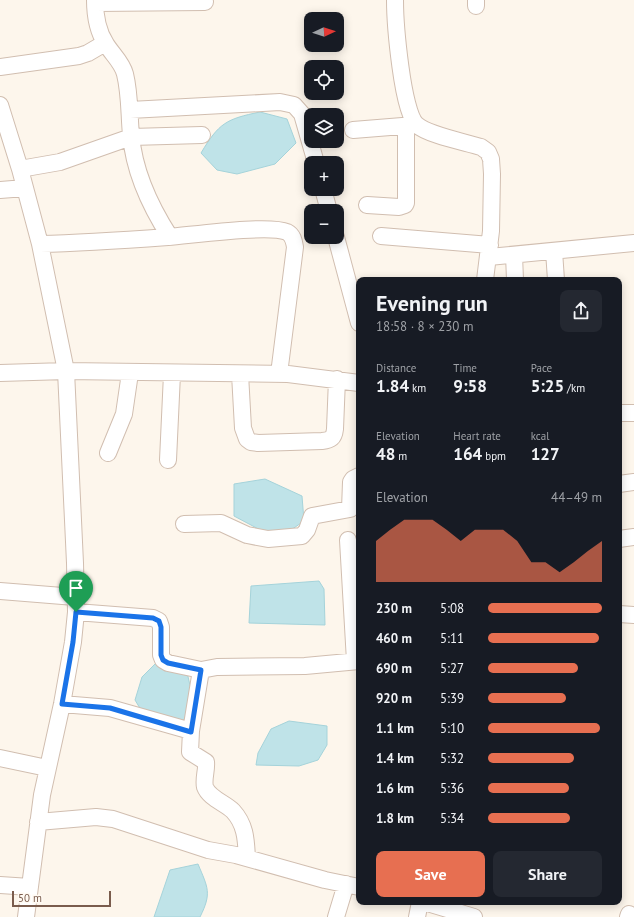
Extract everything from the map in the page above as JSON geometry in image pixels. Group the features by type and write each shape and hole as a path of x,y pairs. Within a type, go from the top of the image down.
{"street":[{"path":"367,205 399,207 404,206 406,203 411,126 397,38 395,0"},
{"path":"170,237 154,213 144,191 131,137 130,110 125,74 121,63 105,43 98,25 95,2 205,2"},
{"path":"0,67 79,56 88,53 105,43"},
{"path":"130,110 280,102 294,105 302,114 314,156"},
{"path":"0,105 20,168 40,244 66,371 76,604 73,642 62,704 47,768 38,822 26,917"},
{"path":"353,130 411,126 481,147 488,152 492,174 489,251 486,277"},
{"path":"20,168 60,162 131,137 202,134"},
{"path":"0,190 25,188"},
{"path":"40,244 272,230 291,234 295,247 279,374"},
{"path":"381,236 514,255 634,243"},
{"path":"338,244 356,312"},
{"path":"554,251 556,277"},
{"path":"514,255 515,277"},
{"path":"0,373 66,371 172,374 279,374 337,379 356,382"},
{"path":"108,453 124,414 130,373"},
{"path":"168,460 172,374"},
{"path":"240,374 244,434 251,442 258,443 322,441 331,438 334,435 335,429 337,379"},
{"path":"622,413 634,413"},
{"path":"184,524 221,522 247,535 268,538 302,536 307,530 312,516 350,510 351,482 353,478 356,477"},
{"path":"622,484 634,482"},
{"path":"622,539 634,538"},
{"path":"348,540 356,648"},
{"path":"0,591 153,618 159,621 161,627 161,655 163,660 168,663 201,670 217,667 305,666 356,661"},
{"path":"622,614 634,615"},
{"path":"201,670 191,732 190,752 206,762 205,787 209,794 232,810 240,821 244,831 247,858"},
{"path":"62,704 110,708 191,732"},
{"path":"0,758 47,768"},
{"path":"38,822 96,817 113,819 208,850 247,858 352,886 336,917"},
{"path":"0,885 30,887"},
{"path":"417,917 419,905"},
{"path":"434,905 474,917"}],"water":[{"path":"260,112 287,119 296,143 275,164 237,174 217,170 201,153 207,143 224,124 239,117"},
{"path":"265,479 302,496 304,521 288,532 266,533 234,516 234,484"},
{"path":"319,581 324,589 325,625 249,623 251,586"},
{"path":"155,664 186,668 192,694 185,725 144,715 135,700 142,677"},
{"path":"289,721 327,726 327,745 318,760 299,766 256,765 258,753 271,729"},
{"path":"198,864 207,890 206,902 200,917 154,917 170,870"}],"route":[{"path":"76,612 153,618 159,621 161,627 161,655 163,660 168,663 201,670 191,732 184,728 101,706 62,704 73,642 76,612"}]}
